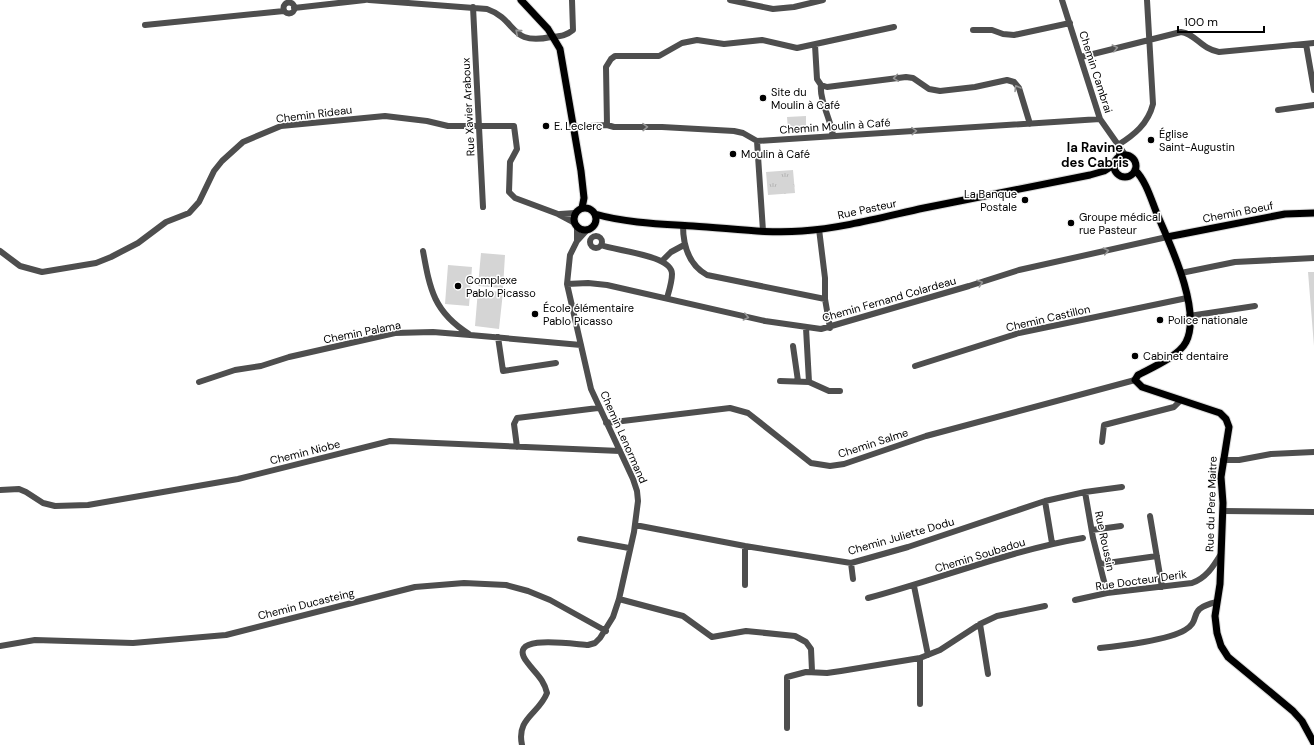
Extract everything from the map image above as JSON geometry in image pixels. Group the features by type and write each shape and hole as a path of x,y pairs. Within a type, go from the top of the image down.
{"main road":[{"path":"521,0 554,37 560,49 585,208"},
{"path":"1131,157 1135,162 1133,172 1122,176 1116,172 1120,159 1131,157"},
{"name":"Rue Pasteur","path":"1104,171 1120,159"},
{"name":"Rue Pasteur","path":"595,214 630,221 683,226 763,231 801,231 841,226 1104,171 1116,172"},
{"path":"1133,172 1143,182 1167,237 1181,273 1187,298 1189,316 1188,335 1183,347 1138,375 1134,380"},
{"path":"585,208 595,214 595,223 587,230 576,225 575,213 585,208"},
{"name":"Chemin Boeuf","path":"1167,237 1285,214 1314,214"},
{"name":"Rue Pasteur","path":"595,223 630,221"},
{"name":"Rue du Pere Maitre","path":"1134,380 1142,387 1220,413 1226,419 1229,427 1221,478 1223,510 1221,554 1215,616 1216,633 1224,651 1246,674 1293,711 1302,721 1314,743"}],"street":[{"path":"145,25 284,11 287,3 292,4 294,8 365,0"},
{"path":"369,0 473,7 494,12 525,38 536,40 568,34 573,30 572,0"},
{"path":"730,0 773,9 794,7 823,0"},
{"name":"Chemin Cambrai","path":"1062,0 1100,119 1118,146 1120,159"},
{"path":"1118,146 1132,136 1146,122 1151,114 1153,104 1148,0"},
{"name":"Rue Xavier Araboux","path":"473,7 483,207"},
{"path":"973,30 992,30 1003,34 1014,35 1070,22"},
{"path":"606,125 606,67 611,58 615,56 659,56 682,43 696,40 724,44 762,40 792,48 815,45 894,27"},
{"path":"1081,57 1178,32 1185,32 1205,47 1219,52 1314,43"},
{"path":"1306,44 1314,90"},
{"path":"815,45 817,79 821,86 820,90 829,116 833,136"},
{"path":"821,86 827,87 910,77 933,90 940,91 975,87 1007,80 1012,81 1019,88 1030,124"},
{"path":"1278,110 1314,105"},
{"name":"Chemin Rideau","path":"0,251 20,266 42,272 96,263 138,243 166,222 189,213 198,202 214,171 222,161 243,142 281,126 386,116 432,122 448,126 514,126 517,149 510,162 509,192 519,200 558,214"},
{"name":"Chemin Moulin à Café","path":"573,127 606,125 614,127 662,126 734,131 742,133 757,141 1100,119"},
{"path":"757,141 763,231"},
{"path":"558,214 575,213"},
{"path":"558,214 576,225"},
{"name":"Chemin Lenormand","path":"576,225 577,242"},
{"path":"683,226 684,245 694,265 707,275 825,299"},
{"path":"819,229 825,278 825,299 830,328"},
{"name":"Chemin Lenormand","path":"522,745 520,731 547,693 541,678 524,658 523,654 525,648 536,642 588,645 595,643 606,631 613,617 619,599 635,525 637,491 620,451 598,408 591,389 567,284 570,254 577,242 587,230"},
{"name":"Chemin Fernand Colardeau","path":"567,284 598,283 765,321 806,328 830,328 1019,270 1167,237"},
{"path":"601,245 662,261 671,269 672,275 667,298"},
{"path":"662,261 671,252 684,245"},
{"path":"423,251 428,282 435,301 450,320 470,334"},
{"path":"1181,273 1235,262 1314,258"},
{"name":"Chemin Castillon","path":"915,366 1019,333 1187,298"},
{"path":"1189,316 1255,306"},
{"path":"448,333 450,320"},
{"path":"806,328 809,382"},
{"name":"Chemin Palama","path":"199,382 235,370 261,366 289,357 395,333 470,334 581,345"},
{"path":"498,337 503,371 556,364"},
{"path":"793,346 798,382"},
{"name":"Chemin Salme","path":"606,423 730,408 748,413 811,463 830,466 844,464 926,436 1134,380"},
{"path":"780,381 809,382 829,391 840,391"},
{"path":"1102,442 1104,425 1174,407 1181,400"},
{"path":"517,447 514,424 517,418 598,408"},
{"name":"Chemin Niobe","path":"0,490 19,490 26,492 43,502 55,506 88,505 238,479 390,441 620,451"},
{"path":"1223,460 1271,454 1314,452"},
{"name":"Chemin Juliette Dodu","path":"635,525 746,546 851,562 908,547 1045,501 1085,492 1122,487"},
{"name":"Rue Roussin","path":"1085,492 1092,530 1107,593"},
{"path":"1045,501 1052,544"},
{"path":"1223,510 1314,512"},
{"path":"1150,516 1162,587"},
{"path":"1092,530 1121,526"},
{"name":"Chemin Soubadou","path":"868,598 914,586 1052,544 1083,538"},
{"path":"580,539 629,548"},
{"path":"745,585 746,546"},
{"name":"Rue Docteur Derik","path":"1075,600 1107,593 1192,583 1202,579 1221,554"},
{"path":"1100,564 1157,556"},
{"path":"851,562 853,579"},
{"name":"Chemin Ducasteing","path":"0,646 35,640 132,643 226,635 415,587 471,583 506,584 528,591 550,600 606,631"},
{"path":"914,586 928,655"},
{"path":"619,599 683,616 712,637 746,631 795,636 806,642 811,648 812,671"},
{"path":"1100,648 1150,640 1184,631 1192,625 1196,612 1200,607 1217,602"},
{"path":"787,728 787,677 812,671 827,673 920,658 957,640 980,624 997,616 1045,606"},
{"path":"980,624 988,674"},
{"path":"920,658 920,704"}],"green space":[{"path":"806,116 806,129 788,130 787,117"},
{"path":"793,170 795,193 768,195 766,172"},
{"path":"481,253 505,255 503,288 478,286"},
{"name":"Complexe Pablo Picasso","path":"448,265 472,267 469,306 445,304"},
{"path":"1308,272 1314,272 1314,346"},
{"path":"478,290 503,292 499,329 475,326"}],"place":[{"name":"Site du Moulin à Café","path":"763,98"},
{"name":"E. Leclerc","path":"546,126"},
{"name":"Église Saint-Augustin","path":"1151,140"},
{"name":"Moulin à Café","path":"733,154"},
{"name":"La Banque Postale","path":"1025,200"},
{"name":"Groupe médical rue Pasteur","path":"1071,223"},
{"name":"Complexe Pablo Picasso","path":"458,286"},
{"name":"École élémentaire Pablo Picasso","path":"535,314"},
{"name":"Police nationale","path":"1160,320"},
{"name":"Cabinet dentaire","path":"1135,356"}],"district":[{"name":"la Ravine des Cabris","path":"1095,154"}]}
